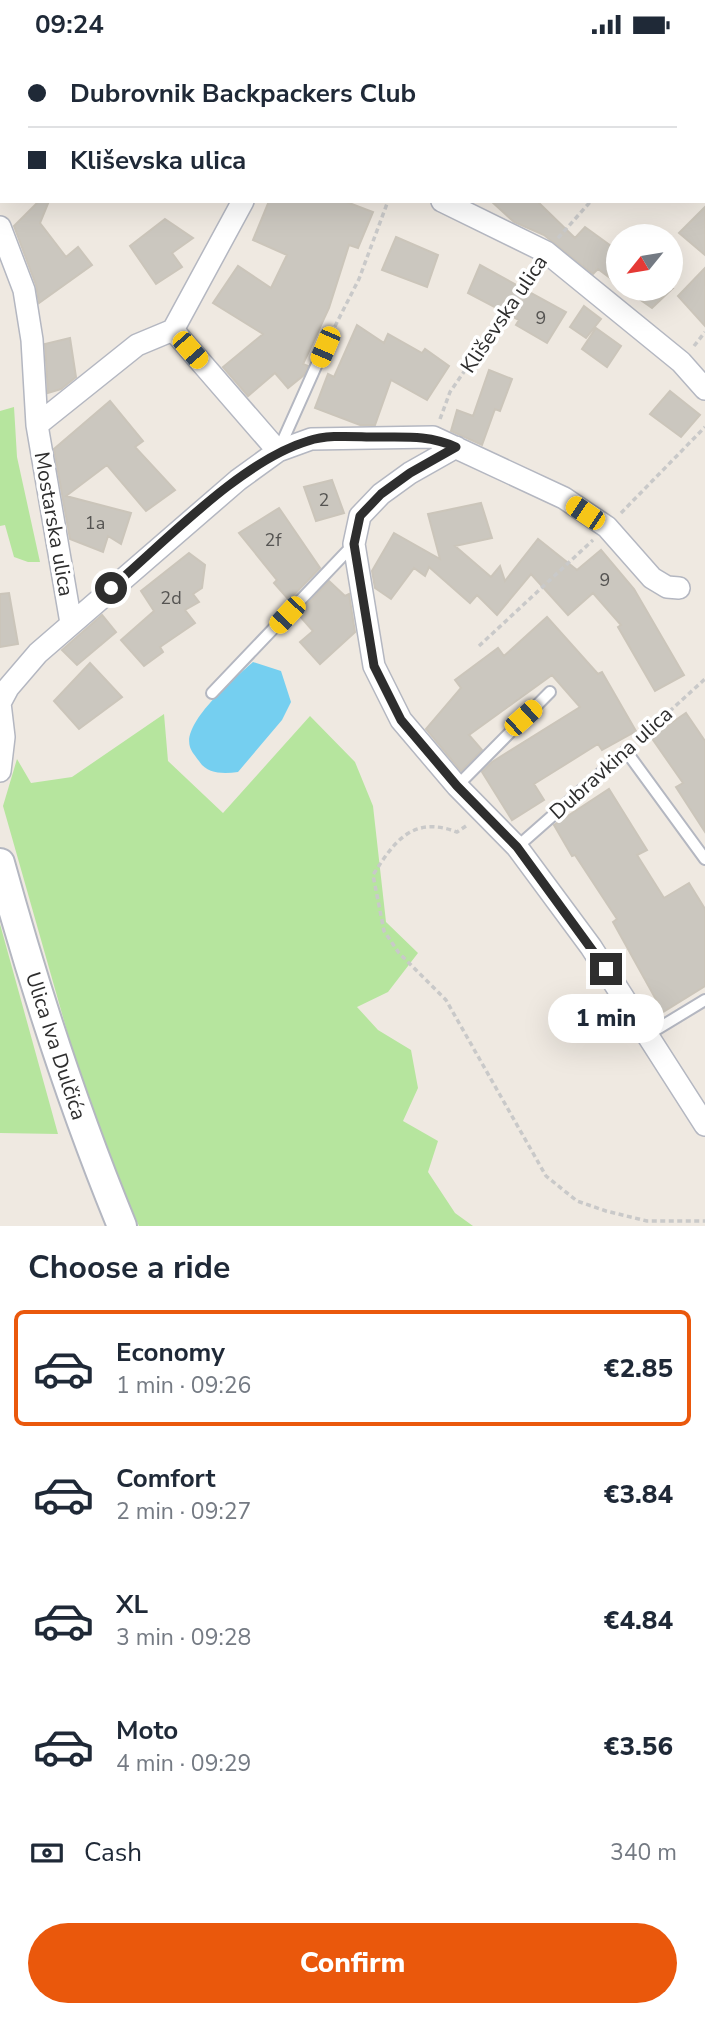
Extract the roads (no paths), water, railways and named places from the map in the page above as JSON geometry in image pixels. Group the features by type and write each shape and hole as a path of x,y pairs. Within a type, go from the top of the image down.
{"main road":[{"name":"Ulica Iva Dulčića","path":"0,863 81,1126 122,1226"}],"street":[{"path":"37,425 137,345 173,330 242,203"},
{"path":"446,203 546,252 681,362 705,389"},
{"name":"Mostarska ulica","path":"0,227 24,290 32,340 37,425 71,622"},
{"path":"173,330 278,451"},
{"name":"Mostarska ulica","path":"0,771 4,737 0,703 8,688 38,653 211,501 278,451 311,439 433,437 564,498 607,527 652,578 667,587 678,587"},
{"path":"456,447 410,473 381,494 360,516 354,544 374,666 401,720 480,812 517,847 591,947 705,1125"}],"lane":[{"path":"278,451 325,347"},
{"path":"212,693 354,544"},
{"path":"457,786 550,692"},
{"name":"Dubravkina ulica","path":"517,847 626,751 705,859"},
{"path":"649,1034 705,1000"}],"water":[{"path":"253,662 281,671 291,702 282,720 238,772 211,771 202,765 191,749 190,737 194,725 212,701"}]}
